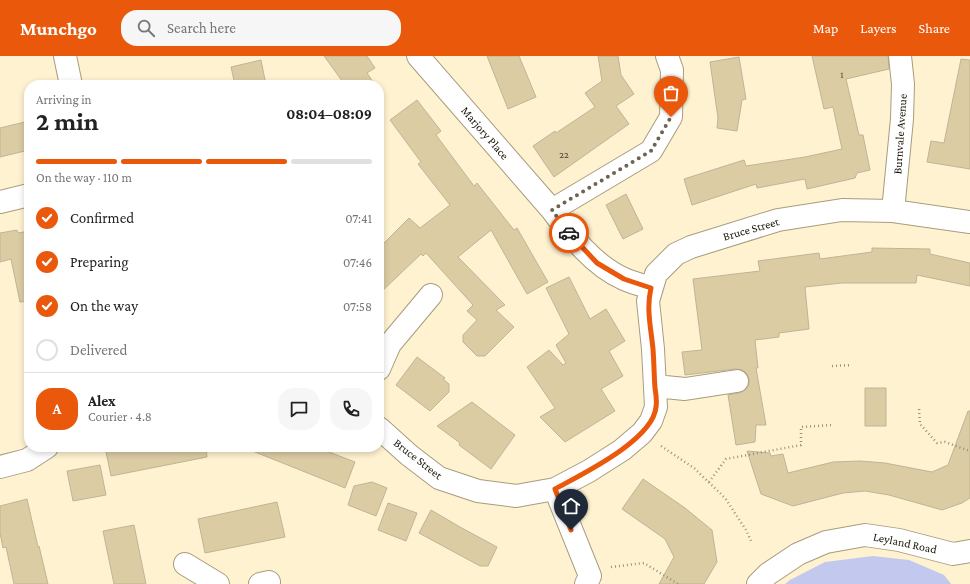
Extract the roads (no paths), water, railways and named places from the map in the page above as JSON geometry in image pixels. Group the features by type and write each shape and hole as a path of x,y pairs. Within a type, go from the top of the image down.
{"street":[{"path":"65,56 70,80"},
{"name":"Marjory Place","path":"418,56 552,210 574,239 597,263 624,279 651,288"},
{"path":"552,210 651,151 671,117 672,70 667,56"},
{"name":"Burnvale Avenue","path":"893,211 902,119 903,84 900,56"},
{"path":"0,202 24,196"},
{"name":"Bruce Street","path":"384,432 409,455 439,478 478,492 516,496 555,489 589,471 622,450 642,433 651,421 656,407 648,301 656,274 676,254 778,220 842,210 893,211 970,222"},
{"path":"384,358 390,344 430,295"},
{"path":"655,386 685,389 737,381"},
{"path":"0,467 26,460 39,452"},
{"path":"555,489 587,577"},
{"name":"Leyland Road","path":"758,584 768,574 798,554 826,542 865,535 899,540 953,554 970,551"},
{"path":"186,564 218,584"}]}
